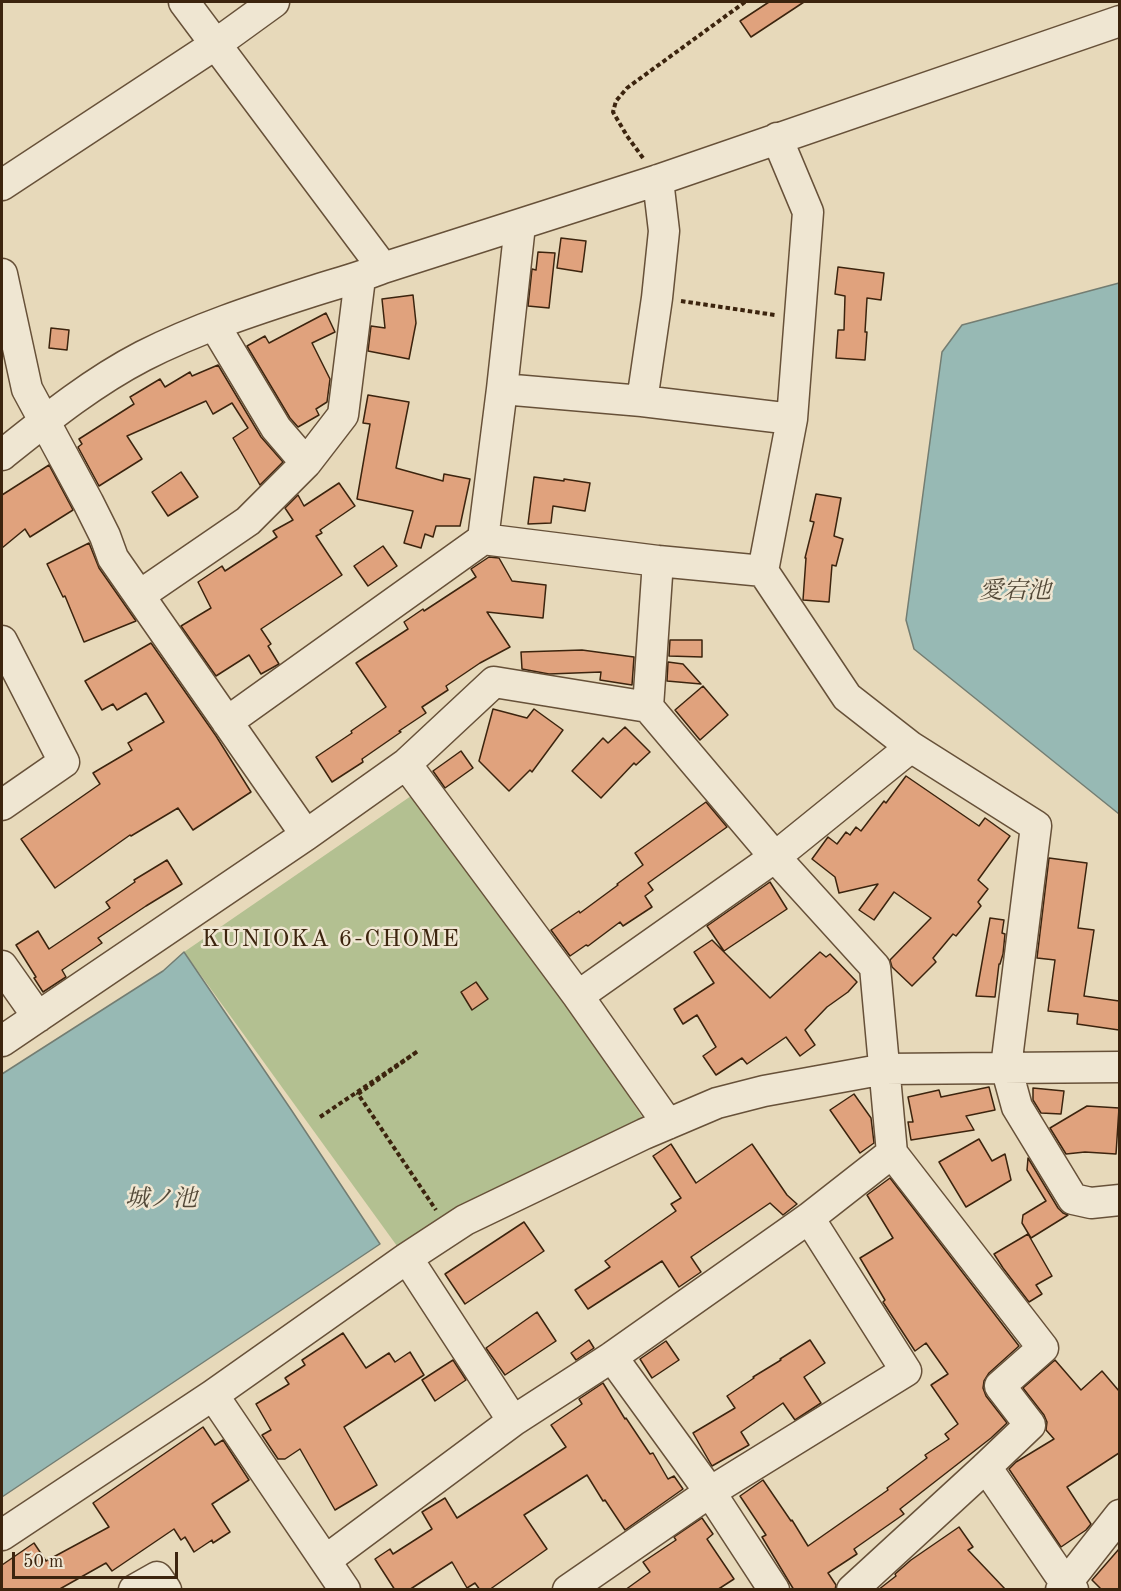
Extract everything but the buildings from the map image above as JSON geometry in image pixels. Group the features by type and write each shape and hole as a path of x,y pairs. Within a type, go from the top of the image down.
{"street":[{"path":"140,595 248,521 306,463 342,415 372,273 216,44 184,2"},
{"path":"2,185 216,44 274,2"},
{"path":"2,455 93,385 144,356 215,326 311,292 658,180 1119,21"},
{"path":"777,138 808,212 792,419 763,571 848,697 911,747 1036,826 1006,1067 1017,1107 1073,1199 1091,1203 1119,1200"},
{"path":"642,401 664,231 658,180"},
{"path":"483,539 520,225"},
{"path":"2,274 27,389 93,510 113,558 306,834"},
{"path":"215,326 276,428 306,463"},
{"path":"502,388 642,401 792,419"},
{"path":"227,722 483,539 658,561 763,571"},
{"path":"648,707 658,561"},
{"path":"2,641 64,762 2,805"},
{"path":"2,1041 406,764 494,682 648,707 775,857 875,967 892,1153 1042,1348 1000,1386 1030,1425 852,1590"},
{"path":"578,996 775,857 911,747"},
{"path":"406,764 578,996 668,1124"},
{"path":"2,966 38,1017"},
{"path":"2,1535 213,1395 407,1258 465,1220 717,1103 764,1091 885,1069 1119,1067"},
{"path":"326,1560 513,1421 612,1357 809,1218 892,1153"},
{"path":"568,1590 710,1492 906,1371 809,1218"},
{"path":"407,1258 513,1421"},
{"path":"612,1357 710,1492 774,1590"},
{"path":"213,1395 345,1590"},
{"path":"986,1467 1067,1588 1119,1515"},
{"path":"134,1590 157,1577 166,1590"}],"path":[{"path":"658,180 613,112 615,101 627,88 745,2"},
{"path":"657,298 800,318"},
{"path":"320,1117 418,1051 358,1094 450,1230"}],"green space":[{"path":"411,796 437,804 643,1118 397,1246 184,952"}],"water":[{"name":"愛宕池","path":"1120,283 1119,814 914,649 906,620 942,352 962,325"},
{"name":"城ノ池","path":"184,952 380,1244 2,1497 2,1074 163,971"}],"district":[{"name":"KUNIOKA 6-CHOME","path":"331,940"}]}
